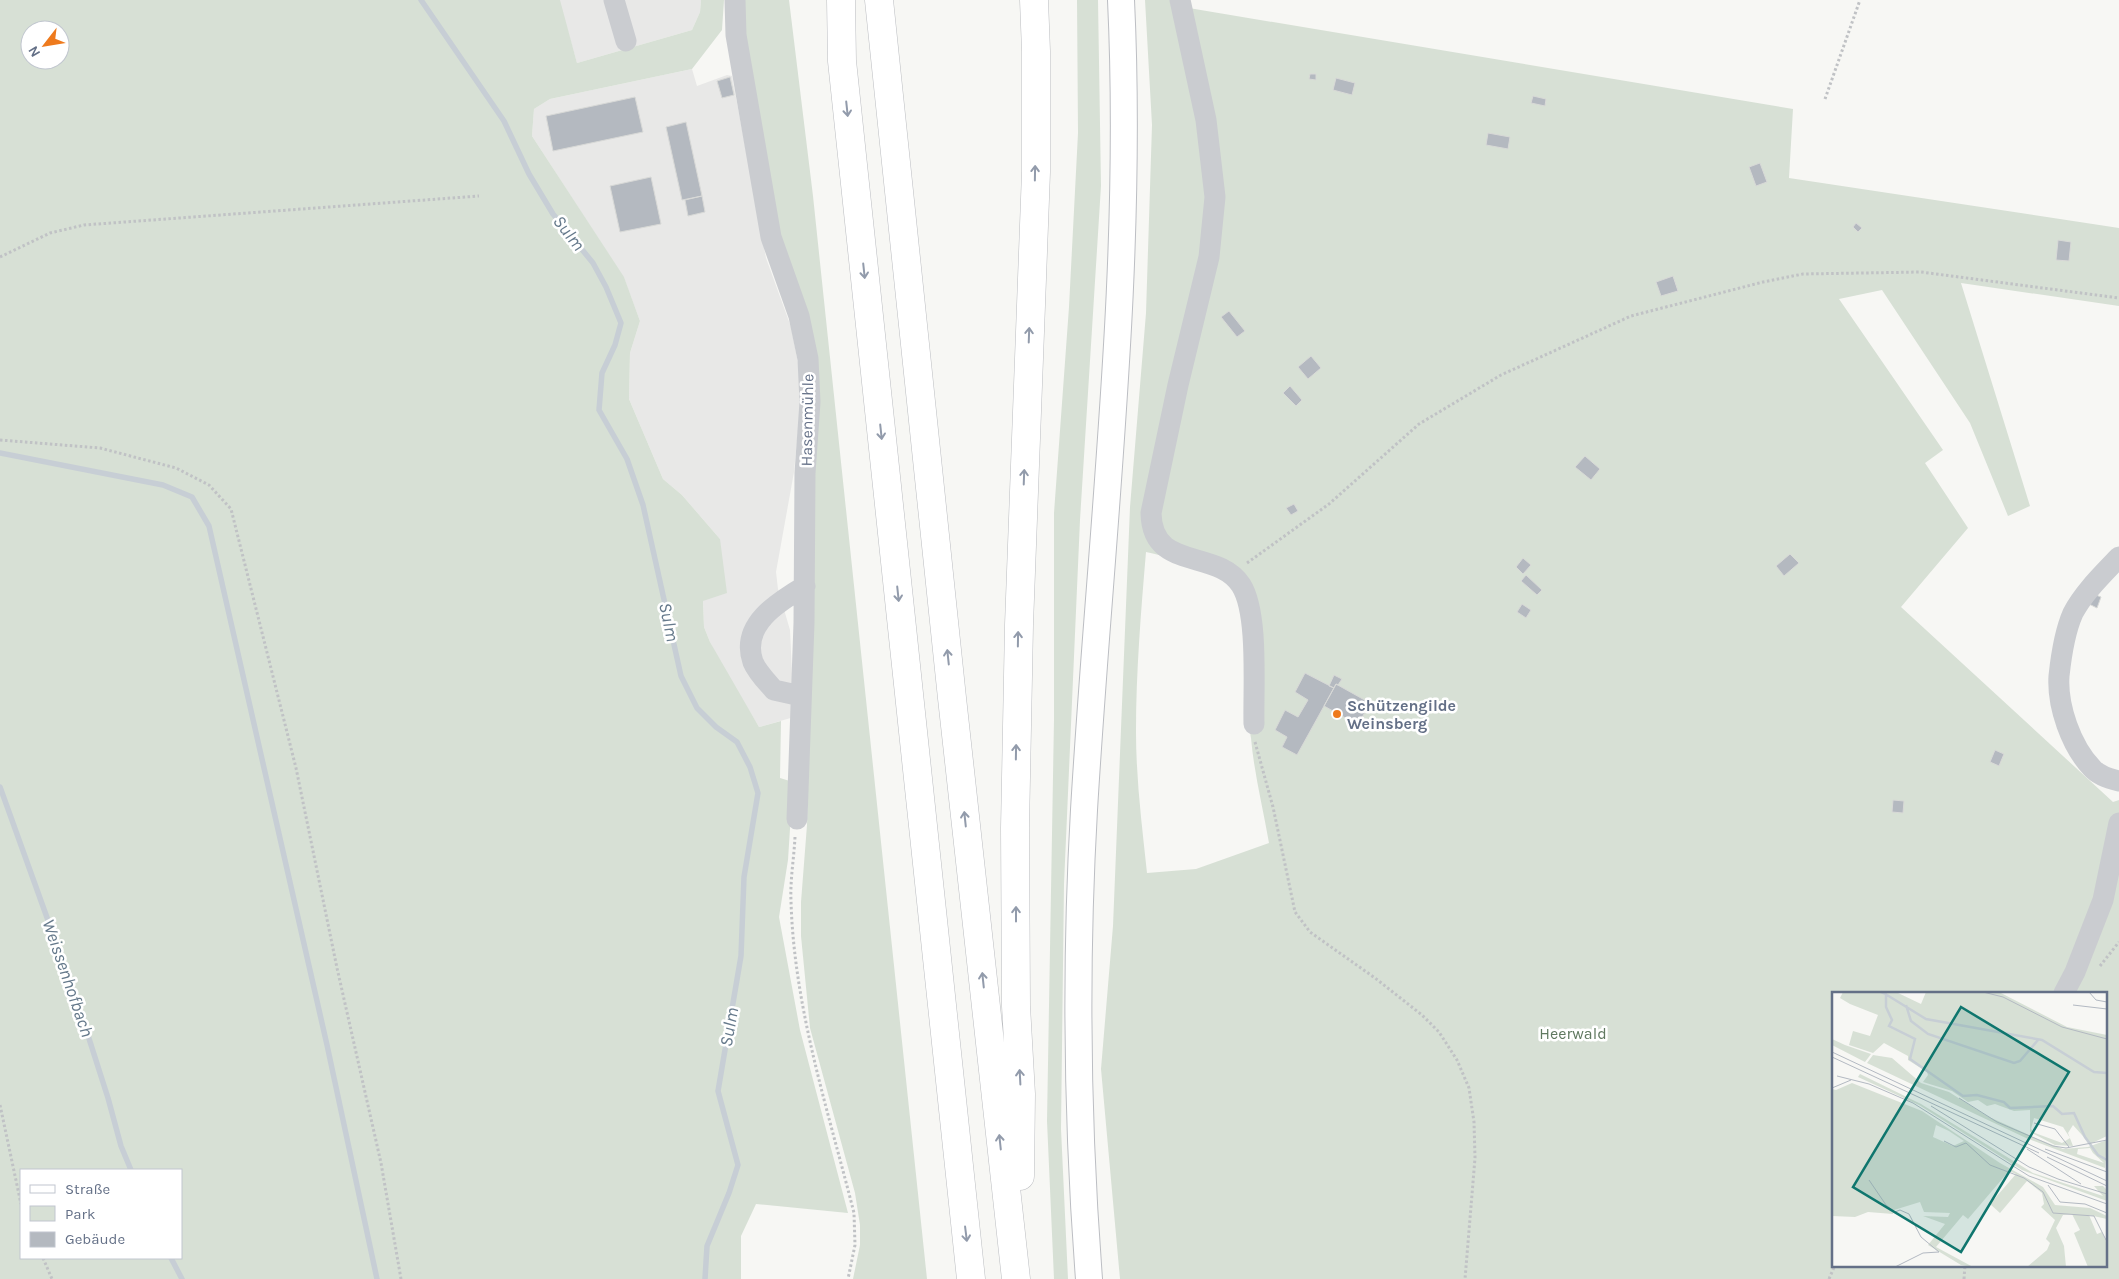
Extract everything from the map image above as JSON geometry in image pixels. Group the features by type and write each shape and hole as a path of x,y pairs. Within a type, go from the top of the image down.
{"highway":[{"path":"824,0 842,61"},
{"path":"840,0 842,61 971,1279"},
{"path":"879,0 952,698 1016,1278"},
{"path":"1016,1278 1020,1094 1016,1006 1015,818 1018,625 1036,172 1034,0"}],"main road":[{"path":"1089,1279 1082,1187 1078,994 1084,810 1117,348 1124,193 1124,64 1121,0"}],"street":[{"path":"614,0 626,41"},
{"name":"Hasenmühle","path":"735,0 736,35 771,237 799,316 808,359 810,402 805,472 805,586 797,819"},
{"path":"882,32 886,0"},
{"path":"1180,0 1206,120 1215,197 1209,257 1178,385 1152,513 1152,527 1162,545 1179,554 1232,574 1242,586 1252,614 1254,724"},
{"path":"2119,557 2090,588 2073,613 2065,643 2059,678 2062,710 2076,746 2092,769 2110,779 2119,781"},
{"path":"800,696 774,690 754,663 749,644 756,625 775,604 805,586"},
{"path":"2065,992 2075,972 2103,900 2119,822"}],"path":[{"path":"1825,99 1860,0"},
{"path":"0,257 50,234 84,225 479,196"},
{"path":"1232,574 1329,504 1419,424 1500,374 1631,316 1763,282 1803,274 1921,272 2119,298"},
{"path":"0,440 100,448 176,468 208,485 232,510 296,768 337,968 381,1163 401,1279"},
{"path":"1260,764 1273,807 1295,912 1310,932 1375,978 1422,1015 1439,1032 1457,1060 1470,1088 1474,1122 1475,1158 1465,1279"},
{"path":"797,819 791,900 798,980 805,1024 854,1213 855,1245 848,1279"},
{"path":"0,1105 20,1199"},
{"path":"43,1259 52,1279"},
{"path":"1829,1279 1835,1266"},
{"path":"1964,1279 1965,1266"}],"shaded area":[{"path":"559,0 701,0 700,12 692,30 577,63"},
{"path":"692,69 697,86 727,75 732,76 766,258 791,327 799,368 801,399 794,472 776,572 778,589 790,630 794,717 759,727 718,659 704,627 703,601 720,539 682,495 663,479 629,399 630,353 640,321 624,278 532,136 534,109 550,99"}],"green space":[{"path":"0,0 560,0 577,63 692,30 700,12 701,0 724,0 722,30 692,69 550,99 534,109 532,136 624,277 640,321 630,353 629,399 663,479 682,495 720,539 727,593 703,601 704,627 710,642 759,727 781,721 780,778 793,782 788,860 779,917 800,1030 848,1213 756,1204 741,1236 741,1279 0,1279"},
{"path":"744,0 789,0 813,196 927,1279 853,1279 860,1245 860,1225 855,1193 810,1028 801,936 801,902 807,825 815,450 746,61"},
{"path":"1077,0 1098,0 1101,186 1080,520 1064,884 1061,1129 1068,1279 1054,1279 1047,1121 1054,719 1054,513 1069,307 1078,133"},
{"name":"Heerwald","path":"1145,0 1170,0 1171,5 1793,109 1789,178 2119,228 2119,306 1961,283 2030,506 2008,516 1970,423 1882,290 1839,299 1943,450 1925,463 1968,528 1901,607 2113,802 2119,800 2119,1279 1120,1279 1101,1069 1113,926 1130,507 1146,313 1152,125","holes":["1146,552 1194,566 1228,584 1235,591 1239,602 1245,638 1252,751 1269,843 1196,869 1147,873 1136,750 1138,664"]}],"building":[{"path":"1310,74 1316,74 1316,80 1309,79"},
{"path":"730,77 734,95 722,98 717,81"},
{"path":"1336,78 1355,83 1352,95 1333,90"},
{"path":"1533,96 1546,99 1545,106 1531,103"},
{"path":"635,97 643,132 553,151 546,116"},
{"path":"686,122 702,196 682,200 666,127"},
{"path":"1488,133 1510,137 1508,149 1486,145"},
{"path":"1760,163 1767,182 1756,186 1749,167"},
{"path":"651,177 661,224 620,232 610,186"},
{"path":"702,196 705,212 688,216 685,200"},
{"path":"1856,223 1862,228 1858,232 1853,227"},
{"path":"2058,240 2071,242 2069,261 2056,260"},
{"path":"1673,276 1678,291 1661,296 1656,282"},
{"path":"1229,311 1245,331 1237,337 1221,317"},
{"path":"1311,356 1321,368 1308,379 1298,367"},
{"path":"1290,386 1302,400 1296,406 1283,393"},
{"path":"1585,456 1600,469 1591,480 1575,467"},
{"path":"1294,504 1298,511 1291,515 1286,508"},
{"path":"1790,554 1799,563 1784,576 1776,566"},
{"path":"1523,558 1531,565 1523,574 1516,567"},
{"path":"1526,575 1542,590 1537,595 1521,581"},
{"path":"2093,594 2101,597 2097,608 2089,604"},
{"path":"1522,604 1531,610 1526,618 1517,612"},
{"path":"1305,673 1334,688 1297,755 1282,747 1287,737 1275,730 1285,710 1298,717 1308,700 1295,692"},
{"path":"1334,675 1342,679 1334,688 1329,686"},
{"path":"1336,684 1370,703 1358,725 1324,706"},
{"path":"1995,750 2004,754 1999,766 1990,762"},
{"path":"1893,800 1904,801 1903,813 1892,812"}],"waterway":[{"name":"Sulm","path":"421,0 504,121 529,174 553,214 593,263 606,287 621,323 615,345 602,373 599,410 627,459 643,505 681,676 697,708 716,727 737,742 750,767 758,793 744,877 741,956 718,1091 738,1165 729,1193 707,1246 705,1279"},
{"path":"0,453 163,485 192,497 209,526 327,1045 377,1279"},
{"name":"Weissenhofbach","path":"0,787 77,1001 121,1146 131,1169"},
{"name":"Weissenhofbach","path":"172,1259 182,1279"}],"place":[{"name":"Schützengilde Weinsberg","path":"1337,714"}]}
